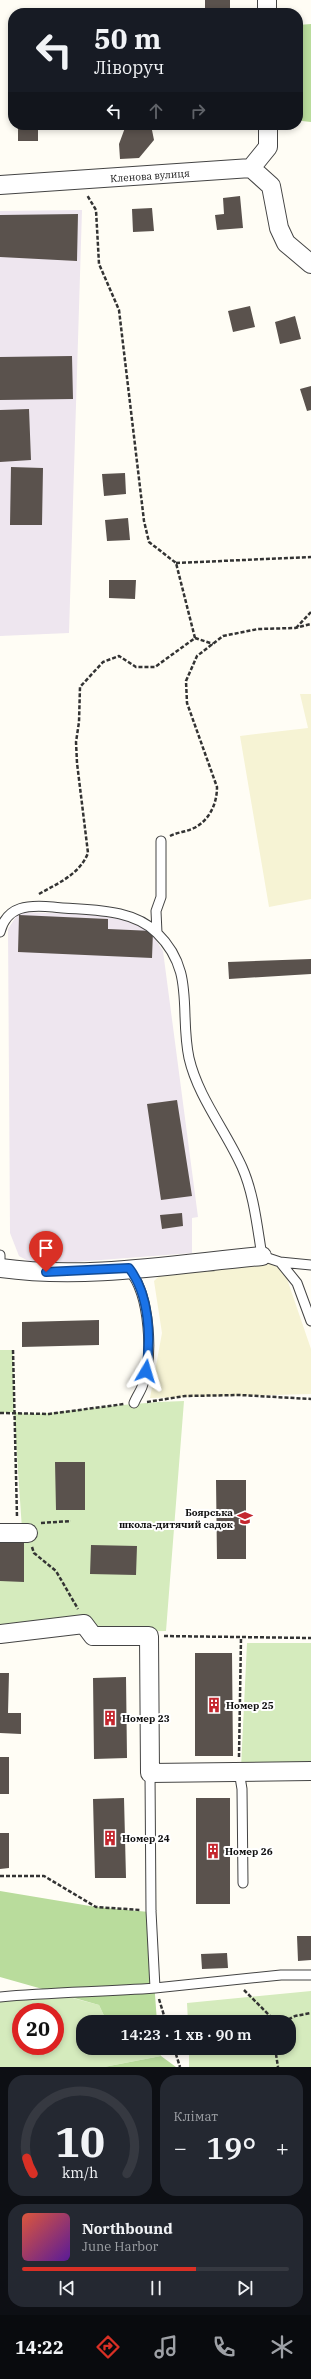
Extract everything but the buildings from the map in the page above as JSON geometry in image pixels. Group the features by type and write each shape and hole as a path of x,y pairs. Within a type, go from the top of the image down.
{"street":[{"path":"268,130 268,147 251,168 271,186 279,228 286,243 311,264"},
{"name":"Кленова вулиця","path":"0,185 251,168"},
{"path":"0,1268 32,1272 129,1268 262,1256"},
{"path":"0,1634 84,1624 93,1636 149,1636 150,1773 311,1771"}],"lane":[{"path":"157,933 156,911 161,897 161,841"},
{"path":"0,932 3,920 17,909 40,906 122,914 140,921 157,933 176,958 185,986 185,1033 189,1059 197,1084 243,1168 253,1200 262,1256 280,1262 311,1265"},
{"path":"0,1255 0,1268"},
{"path":"280,1262 297,1283 311,1321"},
{"path":"129,1268 136,1277 144,1301 148,1355 142,1387 134,1404"},
{"path":"239,1771 242,1789 243,1883"},
{"path":"150,1773 151,1911 156,1988"},
{"path":"0,1997 50,1992 100,1993 281,1975 311,1975"}],"path":[{"path":"72,181 86,195 96,210 99,264 119,310 144,521 150,542 176,564 195,638"},
{"path":"176,564 311,557"},
{"path":"296,628 311,612"},
{"path":"161,841 194,828 207,818 217,799 217,787 187,703 186,681 197,656 223,636 258,629 296,628 311,624"},
{"path":"195,638 213,644"},
{"path":"38,895 69,877 84,863 88,853 77,763 76,742 80,722 80,687 103,662 119,656 136,667 155,667 195,638"},
{"path":"13,1350 15,1533 34,1553 56,1571 75,1603 84,1624"},
{"path":"0,1413 14,1412 27,1415 49,1414 134,1404 185,1396 240,1395 311,1399"},
{"path":"15,1533 44,1522 71,1521"},
{"path":"149,1636 311,1638"},
{"path":"239,1771 241,1638"},
{"path":"0,1876 44,1876 96,1907 151,1911"},
{"path":"232,1980 269,2015"},
{"path":"156,1988 164,2015"},
{"path":"296,2016 311,2013"},
{"path":"176,2055 180,2067"},
{"path":"276,2055 278,2067"}],"shaded area":[{"path":"82,210 69,633 0,636 0,211"},
{"path":"300,694 311,694 311,899 269,907 240,736 308,728"},
{"path":"19,912 107,915 148,928 163,951 198,1217 192,1218 192,1253 36,1265 19,1256 10,1233 8,929"},
{"path":"268,1261 285,1273 311,1349 311,1394 150,1398 162,1333 154,1281 164,1271"}],"green space":[{"path":"311,24 311,122 303,121 303,25"},
{"path":"0,1350 13,1350 14,1412 0,1413"},
{"path":"184,1401 166,1631 0,1634 0,1533 22,1529 14,1412 40,1414 121,1405"},
{"path":"247,1643 311,1643 311,1766 241,1768"},
{"path":"0,1891 96,1907 149,1912 156,2015 104,2015 99,2005 0,1977"},
{"path":"311,1991 311,2067 189,2067 189,2055 296,2055 296,2015 188,2015 187,2003"},
{"path":"50,1992 99,2005 104,2015 76,2015 76,2055 161,2056 104,2067 0,2067 0,2000"},
{"path":"161,2056 176,2067 104,2067"}],"place":[{"name":"Боярська школа-дитячий садок","path":"245,1518"},
{"name":"Номер 25","path":"214,1705"},
{"name":"Номер 23","path":"110,1718"},
{"name":"Номер 24","path":"110,1838"},
{"name":"Номер 26","path":"213,1851"}],"route":[{"path":"46,1272 129,1268 136,1277 144,1301 147,1320 148,1355 146,1371"}]}
